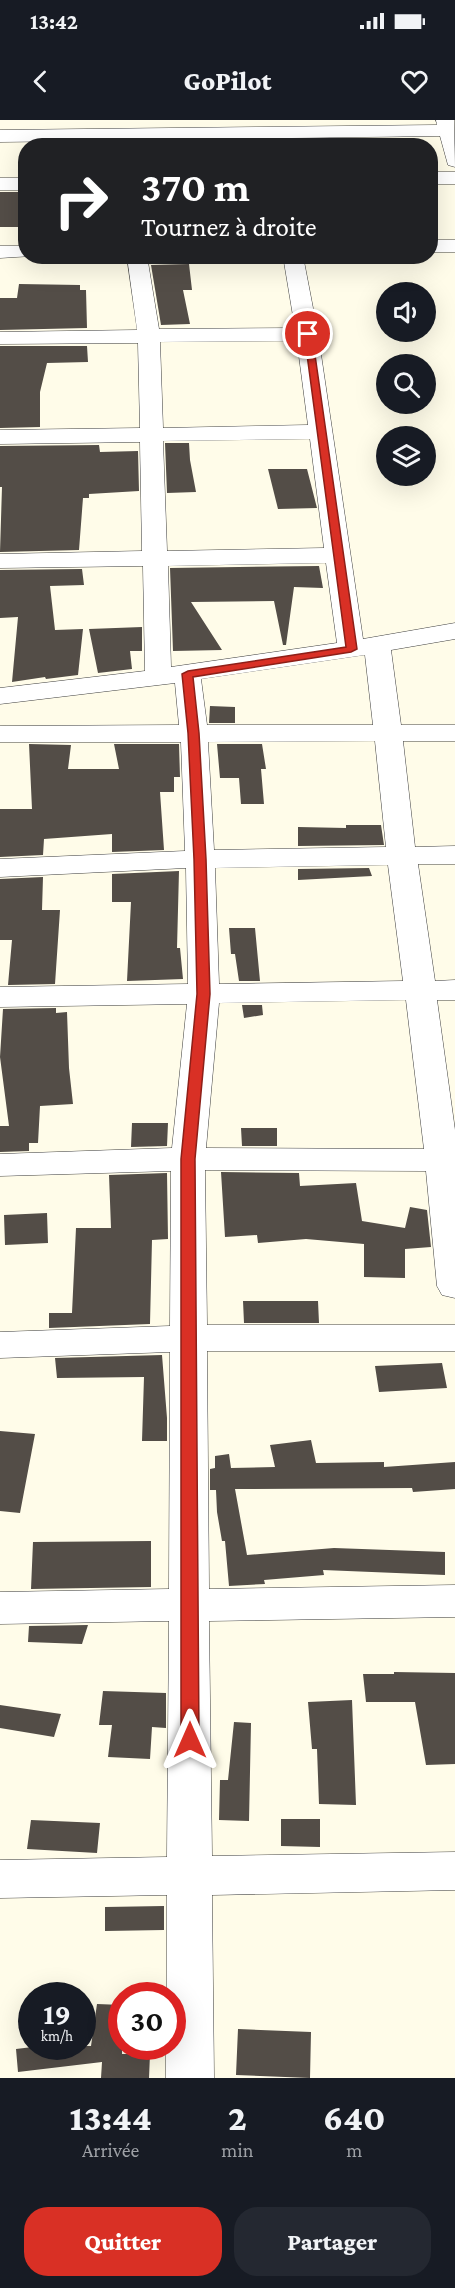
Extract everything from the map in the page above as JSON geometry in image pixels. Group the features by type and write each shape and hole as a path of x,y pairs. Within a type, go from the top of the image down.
{"street":[{"path":"1,134 300,132 449,126 455,160"},
{"path":"438,178 455,178"},
{"path":"0,184 18,184"},
{"path":"438,246 455,246"},
{"path":"0,252 18,252"},
{"path":"137,264 149,336 154,558 173,676 194,733 204,994 188,1159 190,2078"},
{"path":"294,264 308,334 338,555 389,732 402,855 421,991 449,1160 455,1287"},
{"path":"0,338 308,334"},
{"path":"0,437 320,432"},
{"path":"0,561 338,555"},
{"path":"0,696 173,676 455,631"},
{"path":"0,734 455,733"},
{"path":"0,868 200,859 455,855"},
{"path":"0,998 455,990"},
{"path":"0,1165 188,1159 449,1160"},
{"path":"0,1345 189,1338 455,1338"},
{"path":"0,1608 455,1601"},
{"path":"0,1879 455,1871"}],"building":[{"path":"0,192 18,192 18,227 0,227"},
{"path":"189,264 192,290 183,290 190,324 161,325 151,265"},
{"path":"19,284 80,285 80,290 86,290 87,328 0,330 0,298 17,298"},
{"path":"0,346 87,346 88,362 47,363 40,392 40,427 0,428"},
{"path":"165,443 189,443 196,492 167,493"},
{"path":"99,445 100,452 138,451 139,491 89,494 89,498 83,498 79,550 0,552 2,487 0,487 0,446"},
{"path":"268,469 307,469 317,508 278,509"},
{"path":"319,566 323,588 294,587 286,645 283,645 274,601 191,602 222,650 173,651 170,568"},
{"path":"82,569 84,585 50,586 55,630 83,629 78,675 12,682 18,617 0,618 0,570"},
{"path":"142,627 142,651 130,651 132,669 98,673 89,629"},
{"path":"210,706 235,707 235,723 209,723"},
{"path":"29,744 71,745 68,769 119,769 114,744 179,744 180,777 174,777 174,792 160,792 164,850 112,852 112,834 44,839 43,855 0,857 0,809 32,809"},
{"path":"217,744 262,744 266,769 261,769 264,804 241,804 239,778 220,778"},
{"path":"346,825 381,825 384,845 298,846 298,827 346,828"},
{"path":"369,868 372,876 298,880 298,869"},
{"path":"179,871 177,948 180,948 183,979 127,981 131,902 112,902 112,874"},
{"path":"43,877 42,910 60,910 55,984 8,985 12,940 0,940 0,879"},
{"path":"229,928 255,928 260,981 239,981 235,954 231,954"},
{"path":"242,1005 262,1005 263,1015 244,1018"},
{"path":"56,1008 56,1013 67,1012 73,1104 40,1106 38,1143 29,1143 29,1151 0,1152 0,1126 9,1126 0,1057 3,1009"},
{"path":"132,1123 168,1123 167,1146 131,1147"},
{"path":"241,1128 277,1128 277,1146 242,1146"},
{"path":"221,1172 299,1173 300,1186 356,1183 362,1221 405,1228 410,1207 427,1210 431,1247 405,1249 405,1278 364,1277 364,1244 306,1239 258,1243 257,1235 225,1237"},
{"path":"167,1173 168,1239 152,1240 150,1324 49,1328 49,1313 72,1313 76,1228 111,1228 109,1175"},
{"path":"47,1213 48,1243 5,1245 4,1215"},
{"path":"243,1301 318,1301 319,1323 244,1323"},
{"path":"162,1355 167,1441 142,1441 144,1377 57,1378 55,1358"},
{"path":"442,1363 447,1388 379,1392 375,1366"},
{"path":"0,1431 35,1434 20,1513 0,1511"},
{"path":"311,1440 316,1463 384,1462 384,1467 455,1462 455,1489 413,1492 412,1488 235,1489 247,1555 334,1548 445,1552 445,1575 323,1570 324,1575 264,1580 265,1584 229,1586 225,1541 222,1541 216,1490 210,1490 210,1469 215,1468 215,1456 229,1454 231,1468 275,1467 270,1445"},
{"path":"151,1541 151,1587 31,1589 33,1542"},
{"path":"88,1625 82,1644 28,1642 29,1626"},
{"path":"394,1672 455,1673 455,1764 426,1765 415,1702 366,1702 363,1674 394,1674"},
{"path":"103,1691 166,1693 166,1728 152,1727 150,1759 108,1757 112,1725 99,1725"},
{"path":"352,1700 356,1805 319,1804 317,1749 312,1749 308,1702"},
{"path":"0,1705 61,1714 54,1737 0,1728"},
{"path":"234,1722 251,1723 249,1821 219,1820 220,1780 228,1780"},
{"path":"281,1819 320,1819 320,1847 281,1846"},
{"path":"31,1820 100,1823 97,1853 27,1849"},
{"path":"164,1906 164,1930 105,1931 105,1907"},
{"path":"97,2004 108,2004 108,2060 150,2060 149,2078 101,2078 102,2062 18,2072 16,2049 18,2049 18,2060 96,2060"},
{"path":"238,2029 311,2032 310,2078 236,2075"}],"route":[{"path":"190,1740 188,1159 204,994 194,733 188,674 351,649 308,334"}]}
